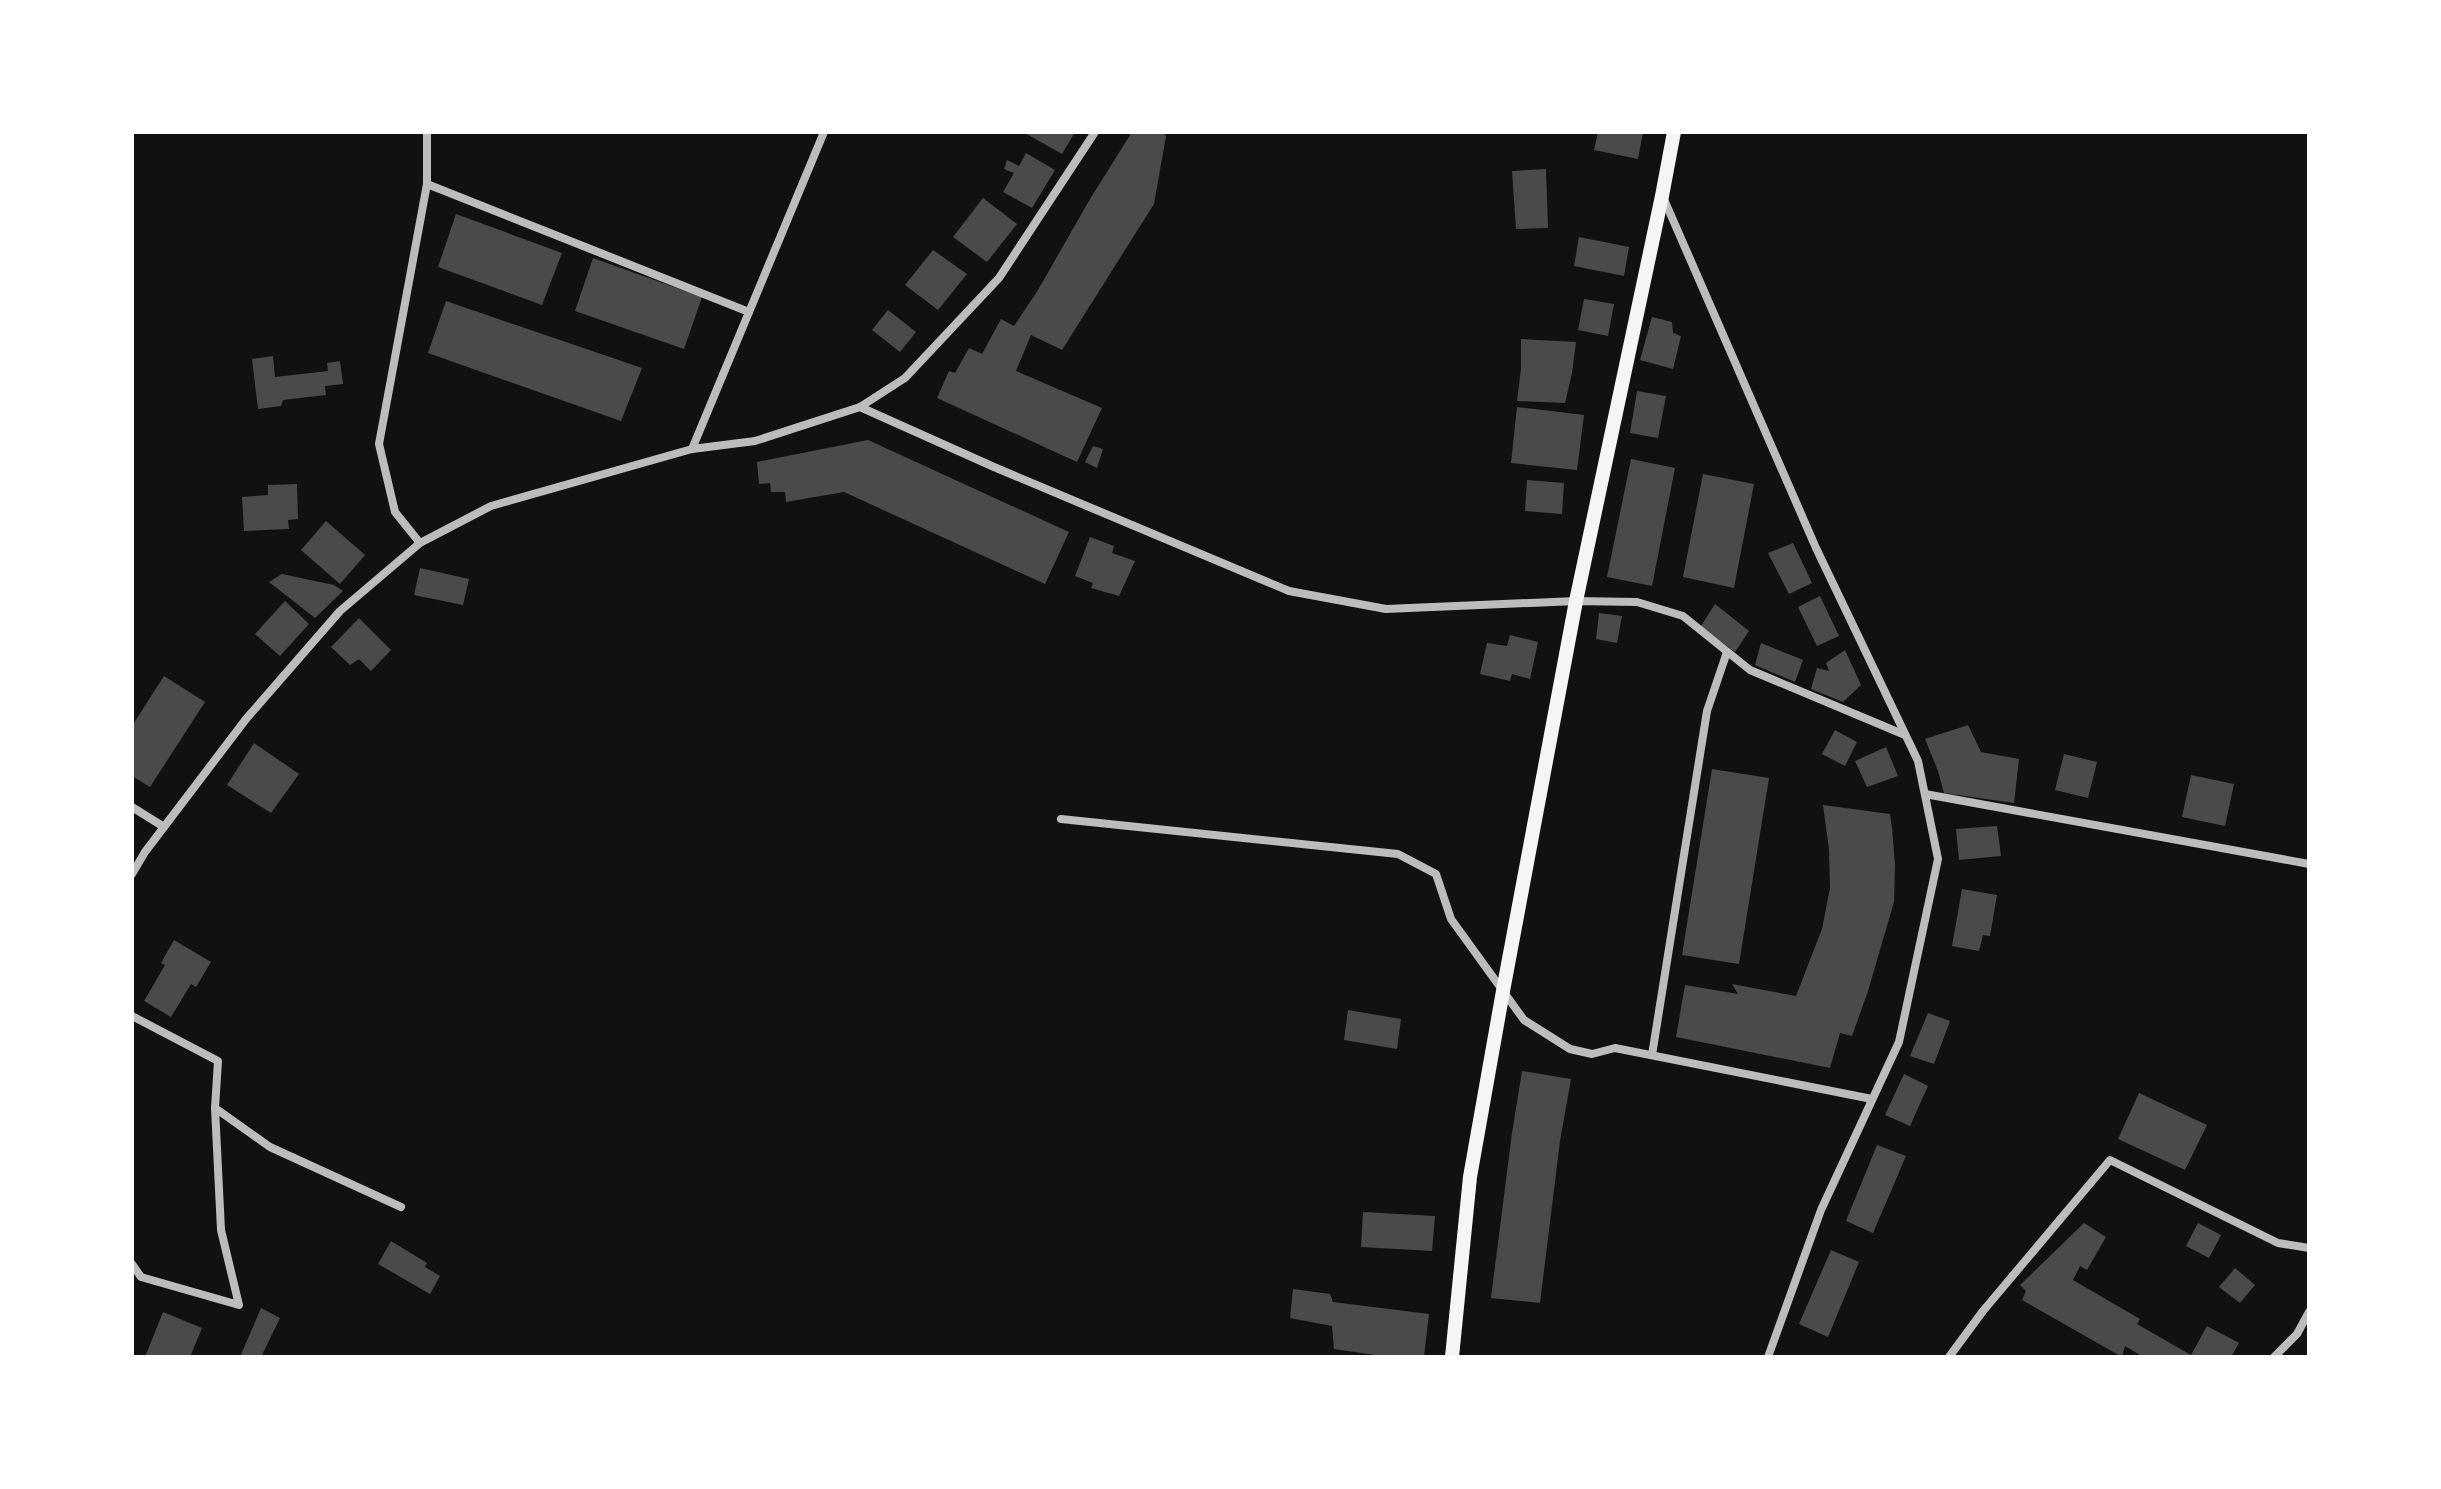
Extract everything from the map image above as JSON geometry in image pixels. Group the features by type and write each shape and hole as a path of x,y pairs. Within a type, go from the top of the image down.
{"main road":[{"path":"1452,1357 1470,1177 1503,991 1576,601 1674,132"}],"street":[{"path":"420,543 395,512 379,444 427,184 427,132"},
{"path":"692,449 824,132"},
{"path":"132,874 246,719 340,611 420,543 491,506 692,449 755,441 860,407 905,378 999,278 1095,132"},
{"path":"427,184 749,312"},
{"path":"1662,196 1816,548 1918,761 1938,859 1899,1042 1821,1210 1768,1357"},
{"path":"860,407 1289,591 1386,609 1576,601 1637,602 1683,616 1750,670 1906,736"},
{"path":"1652,1055 1707,711 1727,652"},
{"path":"1925,794 2309,864"},
{"path":"132,807 164,827"},
{"path":"1061,819 1398,854 1436,874 1451,919 1524,1020 1570,1049 1592,1054 1615,1048 1872,1099"},
{"path":"132,1016 218,1061 215,1108 221,1230 239,1305 141,1277 132,1264"},
{"path":"215,1108 270,1147 401,1207"},
{"path":"1949,1357 1983,1311 2110,1160 2278,1243 2309,1248"},
{"path":"2274,1357 2297,1334 2309,1312"}],"building":[{"path":"1023,132 1075,132 1062,154"},
{"path":"1132,132 1161,132 1166,136 1154,204 1062,350 1031,335 1016,371 1102,408 1077,462 937,398 949,371 955,373 969,348 982,354 1001,319 1014,326"},
{"path":"1598,132 1643,132 1638,159 1594,150"},
{"path":"1026,153 1055,170 1032,208 1003,192 1014,173 1004,169 1007,160 1019,166"},
{"path":"1546,169 1548,228 1516,229 1512,171"},
{"path":"983,198 1017,224 987,262 953,237"},
{"path":"456,214 562,253 542,305 438,267"},
{"path":"1579,237 1629,247 1624,276 1574,266"},
{"path":"933,250 967,274 938,310 905,285"},
{"path":"593,258 702,297 684,349 575,311"},
{"path":"1584,299 1614,304 1608,336 1578,330"},
{"path":"446,301 642,368 621,421 428,353"},
{"path":"888,310 916,332 900,352 872,330"},
{"path":"1652,317 1672,322 1673,333 1681,336 1673,369 1640,360"},
{"path":"1521,339 1576,342 1565,403 1517,401"},
{"path":"273,356 275,377 328,371 327,363 340,361 343,384 325,386 326,395 283,400 281,406 258,409 252,359"},
{"path":"1637,391 1666,396 1658,438 1630,433"},
{"path":"1517,407 1584,415 1577,470 1511,463"},
{"path":"868,440 1069,532 1045,584 844,492 786,502 785,492 771,492 770,483 759,484 757,462"},
{"path":"1093,446 1103,449 1097,468 1085,462"},
{"path":"1631,459 1675,468 1652,586 1607,577"},
{"path":"1703,474 1754,484 1734,588 1683,577"},
{"path":"1527,480 1564,483 1562,514 1525,511"},
{"path":"297,484 298,519 288,520 289,529 244,531 242,497 268,495 268,485"},
{"path":"326,521 365,555 340,584 301,550"},
{"path":"1090,537 1114,546 1112,553 1135,561 1119,596 1091,588 1093,583 1075,576"},
{"path":"1793,543 1812,583 1789,594 1768,553"},
{"path":"420,568 469,579 463,605 414,595"},
{"path":"282,574 334,585 343,591 315,618 269,582"},
{"path":"1820,596 1839,636 1817,646 1798,607"},
{"path":"285,601 309,624 280,656 255,634"},
{"path":"1715,604 1749,631 1735,652 1701,626"},
{"path":"1599,613 1622,616 1617,643 1596,639"},
{"path":"359,618 391,650 371,671 359,659 350,665 331,647"},
{"path":"1510,635 1538,642 1530,679 1512,674 1510,681 1480,674 1487,643 1507,646"},
{"path":"1761,643 1803,660 1795,682 1755,665"},
{"path":"1845,650 1861,685 1843,702 1811,689 1817,668 1829,671 1826,663"},
{"path":"164,676 205,702 150,787 132,776 132,726"},
{"path":"1968,725 1981,752 2019,759 2014,803 1944,793 1925,739"},
{"path":"1835,730 1857,742 1845,766 1822,754"},
{"path":"254,743 299,774 271,813 227,785"},
{"path":"1886,747 1898,776 1867,787 1855,761"},
{"path":"2064,754 2097,762 2088,798 2055,790"},
{"path":"1712,769 1769,778 1739,964 1682,955"},
{"path":"2191,775 2234,784 2225,826 2182,817"},
{"path":"1823,805 1890,814 1892,828 1894,902 1852,1036 1840,1033 1830,1068 1676,1037 1685,985 1738,994 1732,984 1796,996 1822,929 1830,888"},
{"path":"1997,826 2001,856 1959,860 1956,829"},
{"path":"1962,889 1997,895 1990,936 1983,935 1979,951 1952,946"},
{"path":"174,940 211,962 196,987 191,984 171,1017 144,1001 165,965 161,963"},
{"path":"1348,1010 1401,1019 1397,1049 1344,1040"},
{"path":"1928,1013 1950,1021 1934,1064 1910,1056"},
{"path":"1522,1071 1571,1079 1540,1303 1491,1298"},
{"path":"1904,1074 1928,1086 1910,1126 1885,1115"},
{"path":"2139,1093 2207,1125 2185,1170 2118,1139"},
{"path":"1877,1145 1906,1156 1873,1233 1846,1221"},
{"path":"1363,1212 1435,1216 1432,1251 1361,1247"},
{"path":"2084,1223 2106,1237 2087,1270 2080,1266 2073,1280 2140,1319 2137,1324 2191,1355 2207,1326 2239,1343 2231,1357 2138,1357 2140,1355 2125,1346 2122,1357 2022,1300 2026,1291 2020,1285"},
{"path":"2198,1223 2221,1235 2209,1258 2186,1246"},
{"path":"391,1241 427,1263 425,1267 440,1276 430,1294 378,1264"},
{"path":"1831,1250 1859,1262 1828,1337 1799,1324"},
{"path":"2235,1268 2255,1285 2240,1303 2219,1287"},
{"path":"1293,1289 1330,1294 1333,1302 1429,1314 1424,1357 1389,1357 1334,1349 1332,1326 1290,1318"},
{"path":"261,1308 280,1318 261,1357 240,1357"},
{"path":"163,1312 202,1328 190,1357 145,1357"}]}
